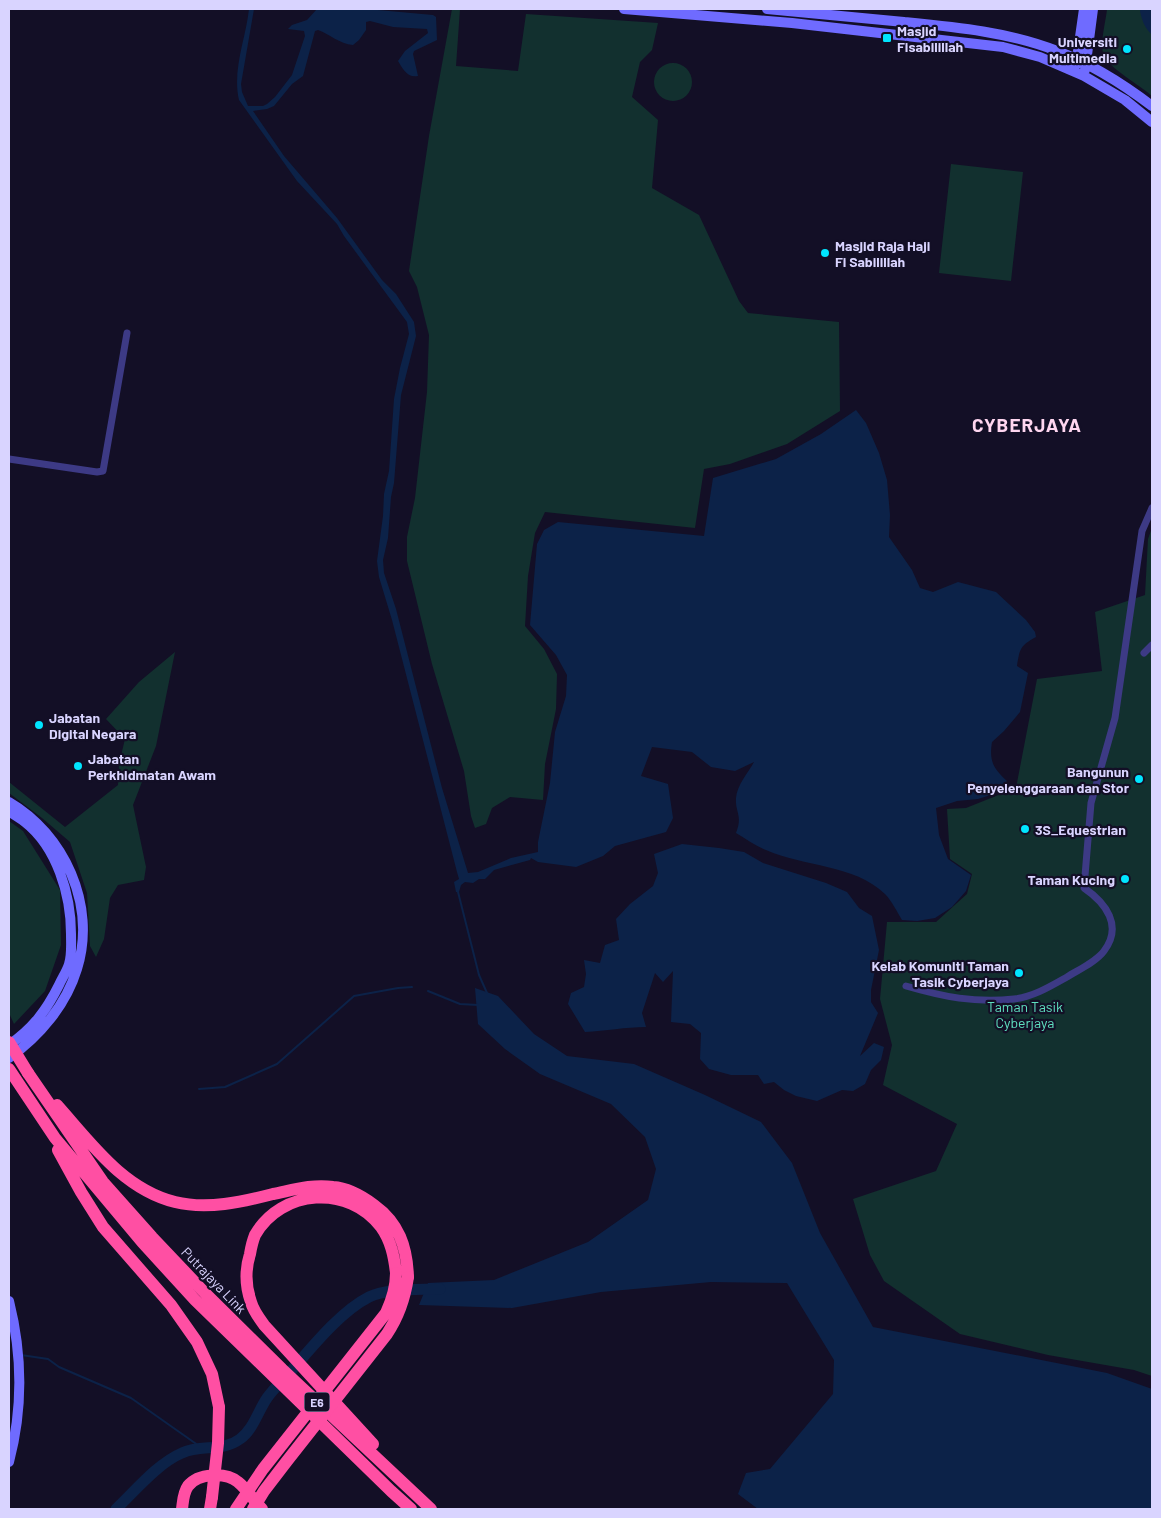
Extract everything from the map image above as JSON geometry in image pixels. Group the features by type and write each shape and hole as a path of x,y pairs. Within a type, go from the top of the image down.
{"highway":[{"name":"Putrajaya Link","path":"9,1044 38,1090 103,1182 152,1237 200,1296"},
{"name":"Putrajaya Link","path":"9,1068 55,1138 142,1242 282,1369 415,1504 431,1509"},
{"path":"38,1090 48,1096 114,1169 143,1188 175,1202 201,1205 223,1204 302,1187 334,1187 363,1197 389,1217 403,1241 407,1259 386,1313 268,1462 236,1509"},
{"path":"55,1138 58,1152 103,1227 171,1306 197,1342 212,1374 219,1407 218,1443 211,1503"},
{"path":"253,1509 270,1483 391,1329 400,1313 405,1295 402,1275 391,1246 380,1225 359,1208 347,1202 334,1198 303,1198 288,1204 274,1213 255,1236 246,1266 246,1282 251,1304 264,1325 283,1348 412,1485 415,1504"},
{"path":"182,1509 185,1491 194,1480 223,1476 231,1477 240,1483 262,1509"}],"main road":[{"path":"624,9 792,23 966,42 1019,50 1080,73 1125,100 1152,122"},
{"path":"767,9 853,13 872,19 994,34 1033,43 1082,62 1117,82 1152,106"},
{"path":"866,9 872,19"},
{"path":"1082,62 1084,9"},
{"path":"1080,73 1093,9"},
{"path":"9,802 38,822 65,859 74,878 82,922 82,948 77,970 64,999 39,1033 26,1046 9,1058"},
{"path":"9,811 34,831 56,861 69,903 71,945 69,965 49,1003 31,1028 9,1044"},
{"path":"9,1301 14,1325 19,1377 16,1430 9,1462"}],"street":[{"path":"9,459 97,472 103,471 127,333"},
{"path":"906,986 967,1001 1015,999 1051,986 1104,952 1110,940 1112,924 1107,908 1096,896 1084,888 1091,803 1114,718 1142,531 1151,510"},
{"path":"1144,653 1152,646"}],"green space":[{"path":"452,9 460,9 456,66 518,71 526,14 658,23 652,50 640,62 632,97 658,120 652,188 699,215 739,301 748,313 839,322 840,411 787,444 730,464 704,469 695,528 545,512 535,533 528,576 525,626 544,649 557,674 556,709 545,764 543,800 510,797 492,808 486,824 475,828 471,816 464,771 432,664 407,561 407,537 415,498 427,392 429,335 417,287 409,271 429,136"},
{"name":"Universiti Multimedia","path":"1107,9 1152,9 1152,96 1118,71 1104,56 1102,39"},
{"path":"673,63 686,69 692,82 686,95 673,101 660,95 654,82 660,69"},
{"path":"951,164 1023,172 1011,281 939,273"},
{"name":"Taman Tasik Cyberjaya","path":"1152,528 1152,1376 1134,1370 1048,1355 960,1334 884,1281 870,1255 853,1199 936,1171 957,1124 883,1085 892,1045 880,999 887,922 936,922 967,894 972,874 950,859 947,809 966,808 1016,788 1037,679 1102,671 1095,612 1145,595 1148,539"},
{"path":"175,652 156,746 133,805 146,867 144,880 118,885 110,898 104,939 96,957 90,946 87,893 70,842 9,793 9,782 65,827 118,785 119,764 125,739 106,719 139,682"},
{"path":"9,821 23,831 60,890 61,945 45,991 14,1024 9,1013"}],"water":[{"path":"249,9 254,9 241,84 248,106 263,106 267,104 292,75 305,36 304,31 288,29 292,25 307,20 317,9 367,9 433,15 436,17 437,40 414,51 413,54 418,76 408,74 398,61 405,51 428,33 427,29 393,27 370,21 366,22 366,30 353,45 343,43 318,30 315,31 303,76 292,84 274,106 253,111 284,156 337,218 382,280 396,294 414,322 416,336 401,395 388,538 383,560 384,573 396,609 442,788 468,873 478,872 511,858 538,852 538,842 550,783 555,732 566,696 567,675 556,655 530,625 537,544 544,530 558,522 704,536 713,478 776,459 821,434 856,410 866,423 879,453 887,480 890,515 889,537 912,570 920,588 933,592 958,582 996,592 1026,620 1035,632 1036,637 1024,645 1019,655 1017,666 1028,673 1020,712 992,742 991,754 993,764 1007,781 1000,792 978,799 957,801 936,808 939,835 948,859 971,875 966,891 952,907 935,918 917,921 902,920 885,894 873,884 844,871 781,856 758,846 736,833 739,822 736,803 737,793 754,762 735,771 711,767 692,752 652,747 641,776 668,784 673,818 666,832 615,846 603,856 576,867 538,862 531,858 530,860 494,870 485,879 479,879 473,883 465,882 461,885 459,892 456,892 454,882 459,879 392,620 379,577 377,561 384,494 389,471 394,399 409,334 407,322 337,224 297,181 239,100 237,89 238,66"},
{"path":"1141,9 1152,9 1152,35 1147,30 1143,21"},
{"path":"682,844 744,852 763,863 826,883 847,892 859,908 872,916 879,950 871,990 871,1002 878,1013 860,1056 874,1043 884,1047 881,1060 871,1070 865,1084 853,1091 842,1090 817,1101 796,1096 774,1082 764,1084 758,1075 731,1075 709,1069 700,1059 701,1033 690,1024 671,1022 673,971 663,982 655,973 642,1013 646,1027 585,1032 568,1004 571,993 584,987 586,974 584,960 600,963 605,945 619,940 616,919 630,904 653,886 658,873 654,854"},
{"path":"475,988 498,996 534,1034 567,1056 634,1064 761,1122 792,1163 820,1233 873,1327 1107,1373 1152,1389 1152,1509 758,1509 738,1494 746,1473 770,1469 833,1394 834,1360 787,1283 711,1282 601,1292 512,1308 419,1305 428,1283 494,1280 588,1242 648,1200 656,1169 645,1137 611,1104 540,1074 505,1049 478,1024"}],"waterway":[{"path":"458,892 479,975 487,993"},
{"path":"199,1089 225,1087 277,1064 354,996 412,987"},
{"path":"428,991 460,1004 478,1005"},
{"path":"116,1509 164,1463 189,1450 219,1447 233,1443 245,1435 267,1398 328,1330 358,1303 376,1294 385,1292 440,1289"},
{"path":"21,1355 48,1359 59,1367 131,1398 202,1448"}],"place":[{"name":"Masjid Fisabilillah","path":"887,38"},
{"name":"Universiti Multimedia","path":"1127,49"},
{"name":"Masjid Raja Haji Fi Sabilillah","path":"825,253"},
{"name":"Jabatan Digital Negara","path":"39,725"},
{"name":"Jabatan Perkhidmatan Awam","path":"78,766"},
{"name":"Bangunun Penyelenggaraan dan Stor","path":"1139,779"},
{"name":"3S_Equestrian","path":"1025,829"},
{"name":"Taman Kucing","path":"1125,879"},
{"name":"Kelab Komuniti Taman Tasik Cyberjaya","path":"1019,973"}],"district":[{"name":"CYBERJAYA","path":"1027,424"}]}
